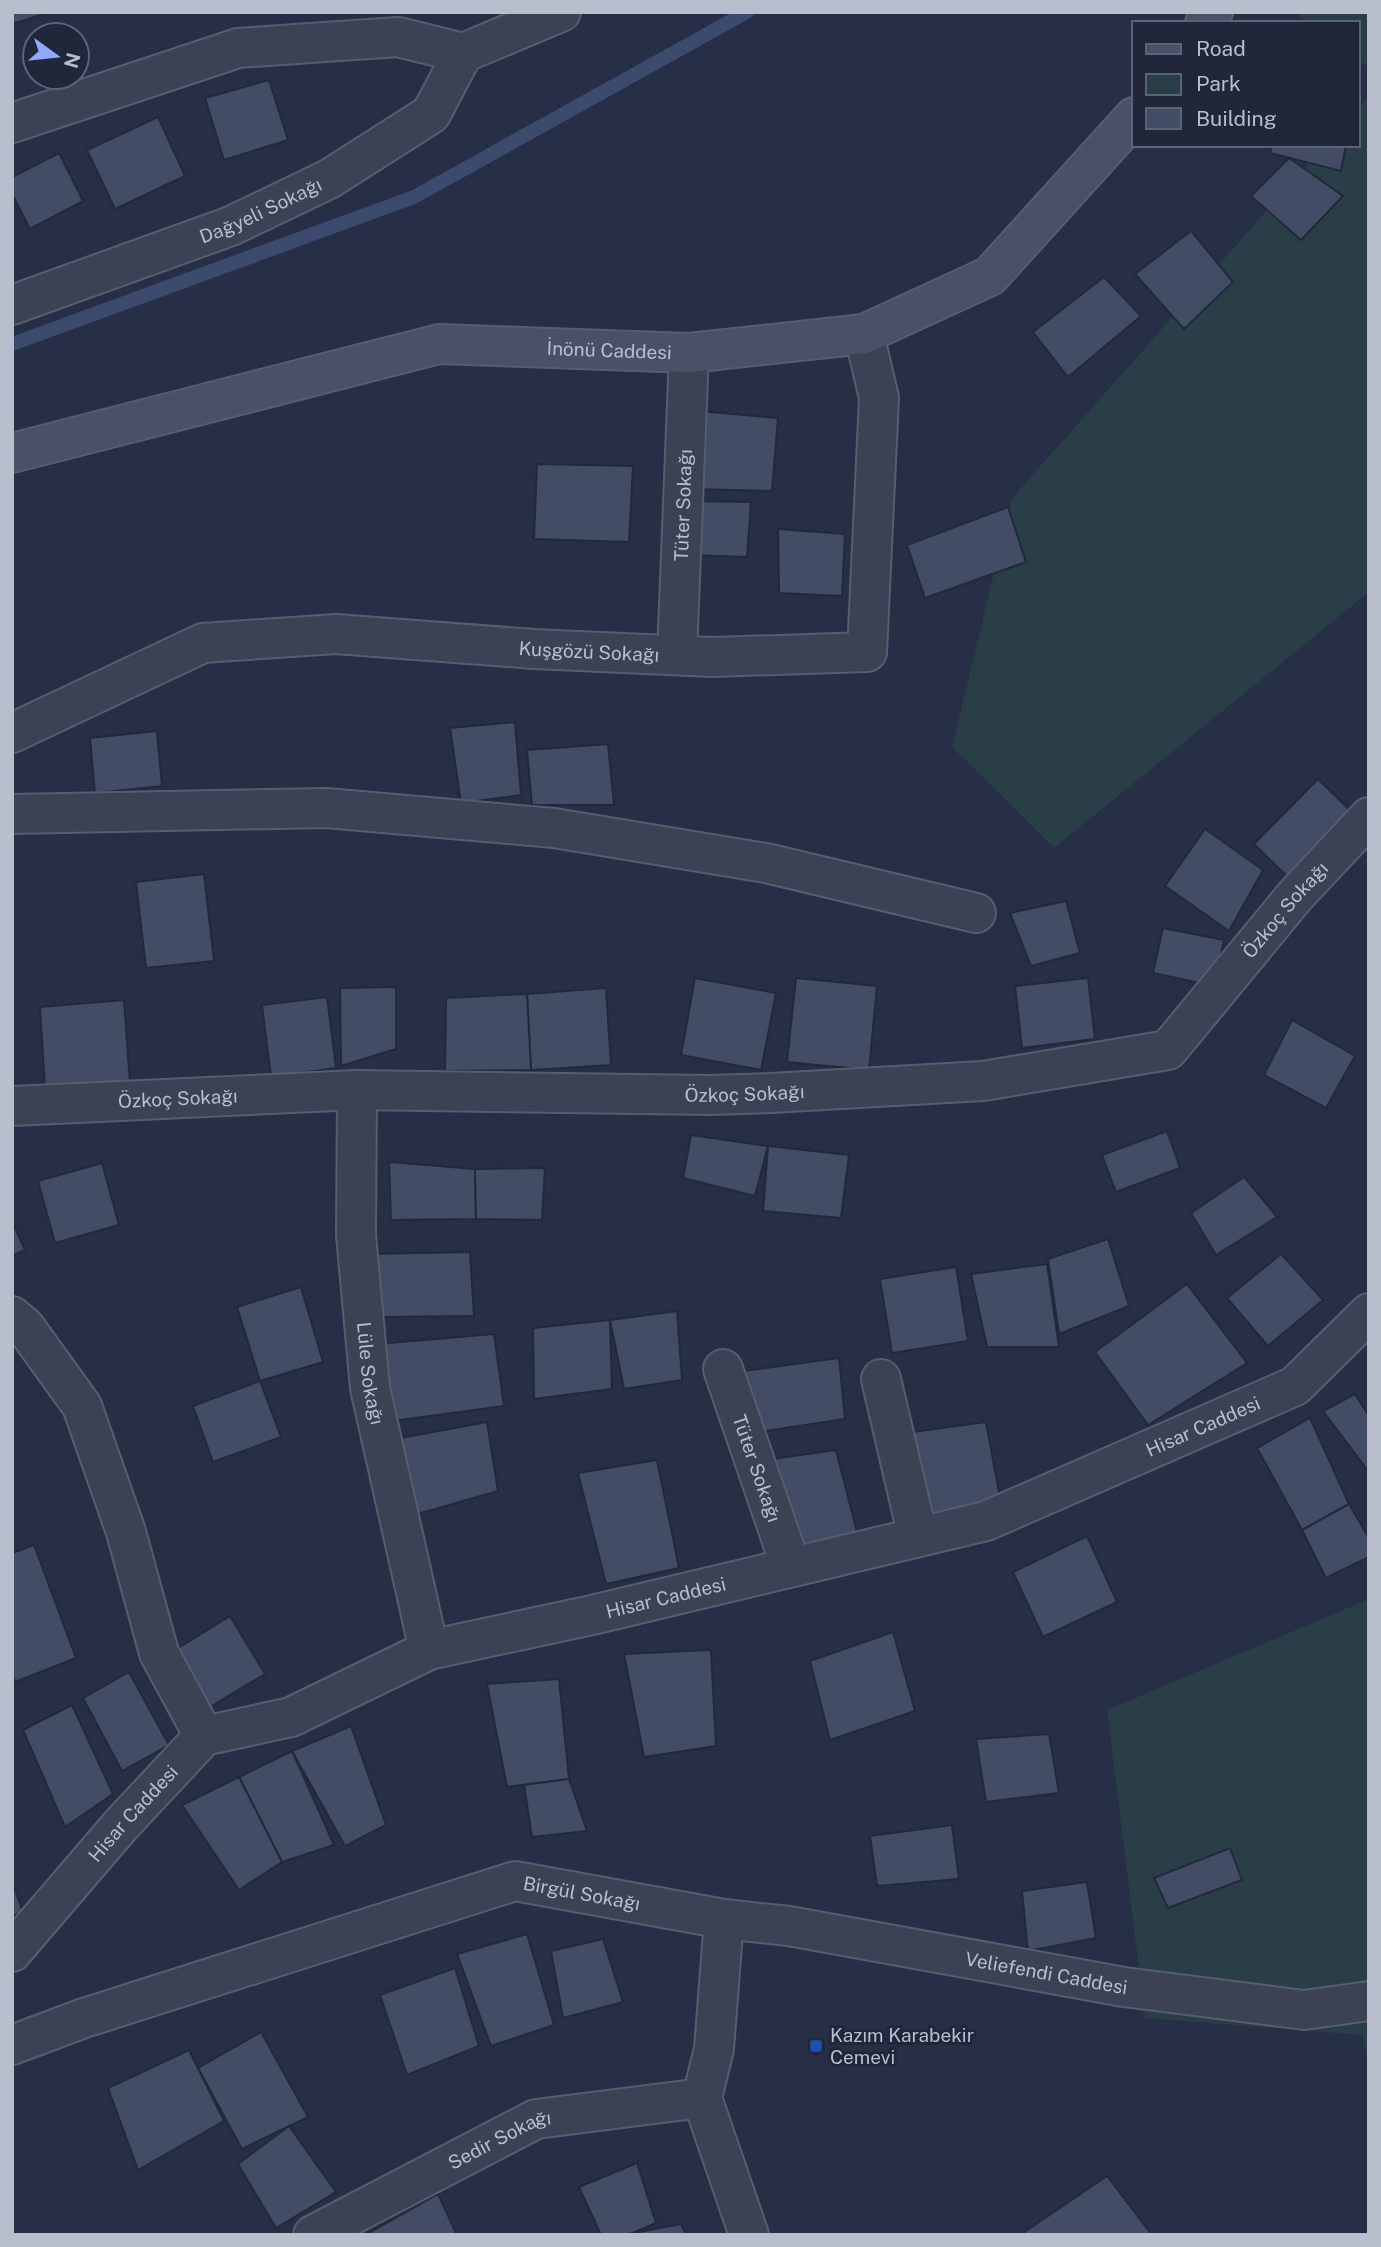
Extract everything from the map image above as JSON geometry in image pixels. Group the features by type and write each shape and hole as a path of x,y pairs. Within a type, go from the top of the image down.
{"main road":[{"name":"İnönü Caddesi","path":"12,453 439,344 689,353 864,334 990,276 1132,119"}],"street":[{"path":"12,123 238,48 398,37 463,53 561,12"},
{"name":"Dağyeli Sokağı","path":"12,305 231,226 329,179 431,114 463,53"},
{"name":"Kuşgözü Sokağı","path":"12,733 203,643 336,634 534,649 712,657 867,652 879,398 864,334"},
{"name":"Tüter Sokağı","path":"677,655 689,353"},
{"path":"12,814 326,808 554,828 766,863 976,913"},
{"name":"Özkoç Sokağı","path":"12,1106 357,1090 711,1096 983,1082 1168,1050 1295,896 1369,817"},
{"name":"Lüle Sokağı","path":"357,1090 356,1235 370,1388 429,1650"},
{"name":"Hisar Caddesi","path":"12,1952 120,1826 205,1736 291,1717 429,1650 592,1615 986,1521 1296,1386 1369,1313"},
{"path":"12,1316 25,1327 82,1406 126,1532 159,1653 205,1736"},
{"name":"Tüter Sokağı","path":"723,1369 791,1567"},
{"path":"881,1379 918,1537"},
{"name":"Birgül Sokağı","path":"12,2045 84,2018 516,1881 724,1919"},
{"path":"724,1919 714,2049 702,2098 749,2235"},
{"name":"Veliefendi Caddesi","path":"724,1919 789,1926 1152,1991 1304,2010 1369,2001"},
{"name":"Sedir Sokağı","path":"313,2235 536,2119 702,2098"}],"green space":[{"path":"1295,12 1369,12 1369,68 1360,61 1360,21 1306,21"},
{"path":"1369,96 1369,592 1054,848 952,747 1012,498 1323,147 1360,147 1360,106"},
{"path":"1369,1599 1369,2067 1362,2035 1145,2018 1107,1710"}],"building":[{"path":"12,12 51,12 21,21 12,24"},
{"path":"269,80 288,140 224,160 205,98"},
{"path":"158,117 185,176 115,209 87,150"},
{"path":"1272,147 1346,147 1341,171 1270,153"},
{"path":"59,153 83,201 30,229 12,194 12,177"},
{"path":"1289,158 1343,196 1301,240 1251,196"},
{"path":"1191,231 1233,282 1184,329 1135,274"},
{"path":"1104,277 1141,316 1068,377 1033,332"},
{"path":"687,410 778,418 772,491 689,489"},
{"path":"537,464 633,466 629,542 534,539"},
{"path":"688,501 751,502 747,557 688,555"},
{"path":"1008,507 1026,562 925,598 907,545"},
{"path":"778,529 845,534 842,596 779,593"},
{"path":"515,722 521,795 461,803 450,728"},
{"path":"157,731 162,786 95,793 90,738"},
{"path":"608,744 614,805 532,805 527,750"},
{"path":"1318,779 1357,817 1293,882 1254,844"},
{"path":"1205,829 1263,870 1229,931 1165,886"},
{"path":"204,874 214,961 146,968 136,882"},
{"path":"1066,901 1080,953 1031,966 1010,913"},
{"path":"1163,928 1224,940 1214,986 1153,973"},
{"path":"695,978 776,993 761,1070 681,1055"},
{"path":"796,978 877,986 869,1070 787,1062"},
{"path":"1088,978 1095,1039 1022,1048 1015,986"},
{"path":"396,987 396,1049 341,1066 340,988"},
{"path":"606,988 611,1065 531,1070 527,994"},
{"path":"527,994 531,1070 445,1071 446,998"},
{"path":"327,997 336,1068 271,1077 262,1005"},
{"path":"124,1000 130,1084 45,1090 40,1007"},
{"path":"1292,1020 1355,1056 1326,1108 1264,1075"},
{"path":"1167,1131 1180,1168 1116,1192 1102,1155"},
{"path":"691,1135 768,1146 755,1196 683,1178"},
{"path":"768,1146 849,1155 841,1218 763,1211"},
{"path":"389,1162 475,1169 476,1219 391,1220"},
{"path":"102,1163 119,1225 55,1243 38,1181"},
{"path":"545,1168 542,1220 476,1219 475,1169"},
{"path":"1244,1177 1277,1217 1216,1255 1191,1213"},
{"path":"12,1221 25,1250 12,1256"},
{"path":"1108,1239 1129,1306 1059,1334 1048,1259"},
{"path":"470,1252 474,1316 379,1317 369,1254"},
{"path":"1281,1254 1323,1300 1268,1346 1227,1298"},
{"path":"1047,1264 1059,1347 987,1347 971,1274"},
{"path":"956,1267 968,1341 892,1353 880,1279"},
{"path":"1187,1284 1247,1363 1148,1425 1095,1352"},
{"path":"301,1287 323,1362 260,1381 237,1307"},
{"path":"677,1311 682,1380 624,1389 610,1320"},
{"path":"610,1320 612,1389 534,1399 533,1328"},
{"path":"494,1334 504,1406 378,1423 366,1345"},
{"path":"839,1358 845,1419 759,1432 743,1371"},
{"path":"260,1381 281,1437 213,1462 193,1406"},
{"path":"1355,1394 1369,1416 1369,1472 1323,1411"},
{"path":"1310,1418 1349,1504 1302,1530 1257,1448"},
{"path":"487,1422 498,1491 414,1515 395,1439"},
{"path":"986,1422 1003,1514 925,1524 906,1433"},
{"path":"836,1450 859,1540 791,1567 765,1460"},
{"path":"657,1460 679,1568 606,1584 578,1473"},
{"path":"1349,1504 1369,1538 1369,1557 1326,1578 1302,1530"},
{"path":"1087,1536 1117,1602 1043,1637 1013,1572"},
{"path":"34,1545 76,1658 15,1682 12,1673 12,1553"},
{"path":"230,1616 265,1674 210,1707 175,1650"},
{"path":"893,1632 915,1711 830,1740 810,1661"},
{"path":"711,1650 716,1746 644,1757 624,1654"},
{"path":"129,1672 169,1745 122,1771 83,1698"},
{"path":"559,1679 569,1779 507,1787 487,1684"},
{"path":"72,1705 113,1794 65,1827 23,1730"},
{"path":"351,1726 386,1825 345,1846 292,1751"},
{"path":"1049,1734 1059,1793 986,1802 976,1739"},
{"path":"292,1751 334,1845 282,1862 239,1777"},
{"path":"239,1777 282,1862 239,1890 182,1805"},
{"path":"569,1779 587,1831 532,1837 524,1785"},
{"path":"952,1825 959,1879 877,1886 870,1836"},
{"path":"1230,1848 1242,1880 1168,1908 1154,1878"},
{"path":"12,1882 23,1912 12,1916"},
{"path":"1087,1882 1096,1938 1028,1951 1022,1891"},
{"path":"527,1934 554,2025 491,2046 457,1954"},
{"path":"603,1939 623,2002 563,2018 551,1951"},
{"path":"455,1968 479,2046 407,2075 380,1995"},
{"path":"261,2032 308,2117 242,2149 198,2068"},
{"path":"189,2050 224,2121 138,2170 108,2088"},
{"path":"289,2126 336,2192 276,2228 238,2164"},
{"path":"637,2163 656,2223 628,2235 601,2235 579,2187"},
{"path":"1107,2176 1152,2235 1020,2235"},
{"path":"438,2194 457,2235 370,2235 369,2233"},
{"path":"681,2224 686,2235 628,2234"}],"waterway":[{"path":"12,344 414,197 747,12"}],"place":[{"name":"Kazım Karabekir Cemevi","path":"816,2046"}]}
